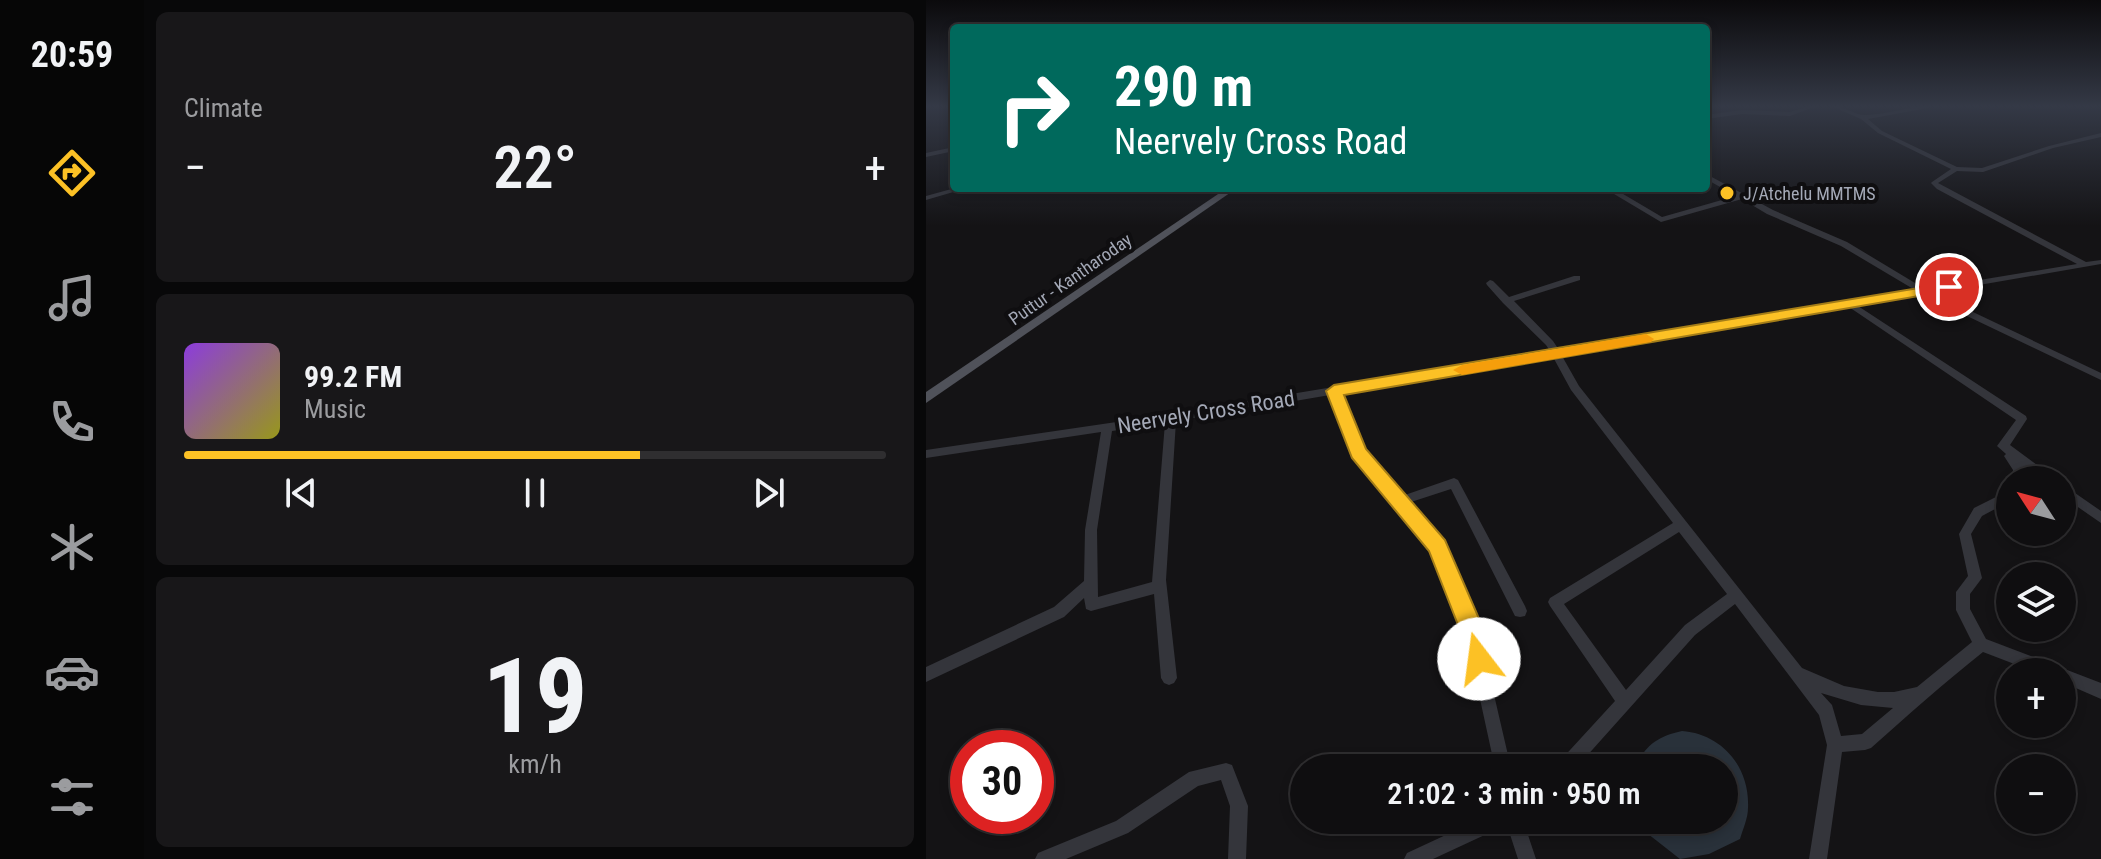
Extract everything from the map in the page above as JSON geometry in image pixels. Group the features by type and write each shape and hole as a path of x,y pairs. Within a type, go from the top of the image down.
{"main road":[{"name":"Puttur - Kantharoday","path":"926,398 1227,192"}],"street":[{"path":"1909,146 1956,169 1983,170 2055,146"},
{"path":"926,155 950,150"},
{"path":"1956,169 1934,183 1949,194 2086,265"},
{"path":"1710,178 1783,218 1844,244 1924,292 2101,377"},
{"path":"926,198 950,192"},
{"path":"1615,192 1661,220 1744,196"},
{"name":"Neervely Cross Road","path":"926,454 1171,418 2101,262"},
{"path":"1506,301 1577,278"},
{"path":"1490,283 1550,343 1575,388 1826,711 1835,745 1818,859"},
{"path":"1850,304 2022,419 2003,446"},
{"path":"1334,391 1358,453 1438,546 1472,630 1500,754"},
{"path":"1169,678 1159,586 1171,418"},
{"path":"1107,428 1091,530 1091,605 1159,586"},
{"path":"2003,446 2016,466"},
{"path":"2003,446 2030,466"},
{"path":"1397,502 1454,483 1520,611"},
{"path":"2076,499 2101,518"},
{"path":"1996,502 1978,512 1965,534 1975,578 1963,592 1963,610 1981,644 2018,658"},
{"path":"1624,701 1555,602 1682,524"},
{"path":"926,675 1059,612 1091,583"},
{"path":"1577,754 1690,630 1735,596"},
{"path":"1835,745 1865,742 1981,644"},
{"path":"1791,668 1818,686 1861,699 1898,698 1920,693"},
{"path":"2076,681 2101,691"},
{"path":"1044,859 1122,827 1195,778 1226,771 1239,806 1237,859"},
{"path":"1413,859 1467,834"},
{"path":"1519,834 1527,859"}],"shaded area":[{"path":"1682,731 1696,733 1730,754 1643,754 1666,736"},
{"path":"1738,765 1744,779 1748,808 1740,839 1709,854 1680,859 1648,834 1738,834"}],"slow traffic":[{"path":"1462,370 1646,339"}],"place":[{"name":"J/Atchelu MMTMS","path":"1727,193"}],"route":[{"path":"1479,659 1472,630 1438,546 1358,453 1334,391 1949,287"}]}
